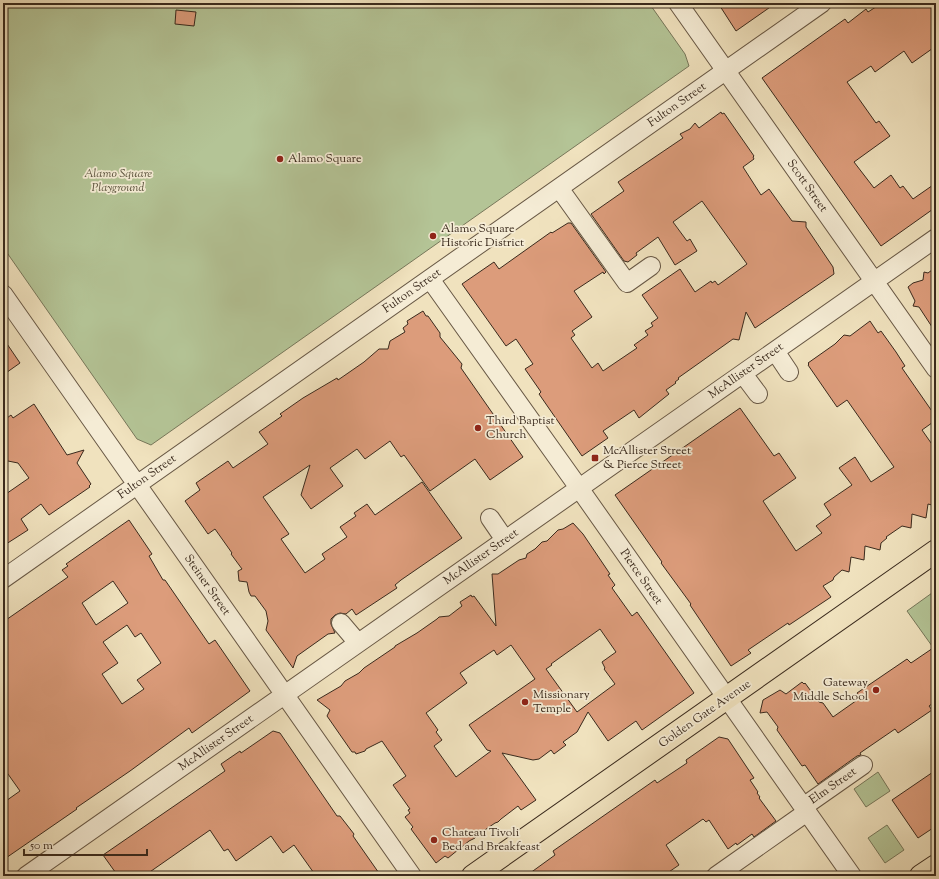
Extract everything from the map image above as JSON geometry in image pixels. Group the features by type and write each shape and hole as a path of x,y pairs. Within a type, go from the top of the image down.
{"main road":[{"name":"Golden Gate Avenue","path":"473,876 936,551"},
{"path":"921,876 936,866"}],"street":[{"name":"Scott Street","path":"678,3 936,370"},
{"name":"Fulton Street","path":"3,579 822,3"},
{"path":"559,188 627,283 651,266"},
{"name":"McAllister Street","path":"26,876 936,238"},
{"name":"Pierce Street","path":"430,279 852,876"},
{"name":"Steiner Street","path":"3,294 412,876"},
{"path":"775,352 789,372"},
{"path":"743,374 758,394"},
{"path":"490,518 505,540"},
{"path":"341,623 358,643"},
{"name":"Elm Street","path":"716,876 863,765"}],"green space":[{"name":"Alamo Square","path":"3,3 649,3 685,54 689,66 151,445 137,439 3,247"},
{"path":"932,593 936,599 936,643 932,646 907,611"},
{"path":"878,772 890,791 866,807 854,789"},
{"path":"887,825 904,850 885,863 868,838"}],"building":[{"path":"718,3 776,3 736,31"},
{"path":"882,3 936,3 936,46 912,63 904,51 875,72 871,66 847,82 876,123 879,121 890,136 854,162 874,188 891,175 900,188 903,186 913,199 936,183 936,207 881,246 762,78 845,19 848,23 866,9 868,12"},
{"path":"176,10 196,12 194,26 175,24"},
{"path":"721,112 722,114 724,113 754,156 754,159 743,167 761,195 769,189 792,221 806,222 806,227 833,267 834,274 755,328 746,312 739,340 733,339 678,378 679,379 675,382 676,383 666,390 669,394 639,418 634,410 603,431 608,438 582,456 539,394 541,392 525,369 533,364 516,339 506,346 462,284 494,262 499,269 551,232 552,233 568,223 571,223 606,272 604,274 603,272 574,291 592,317 572,331 575,335 571,338 592,368 598,363 603,371 637,348 634,345 648,335 645,331 653,326 651,323 658,318 642,295 680,269 695,292 711,281 712,283 715,281 718,285 747,264 702,201 673,222 687,241 690,239 697,251 675,265 658,237 636,253 637,255 628,262 624,261 591,214 624,191 618,182 683,138 680,134 690,129 695,123 699,128"},
{"path":"936,267 936,333 919,307 913,306 915,301 908,287 913,283 923,280 924,272 928,273"},
{"path":"423,311 440,333 440,337 462,364 461,368 523,457 490,480 475,459 430,491 404,455 401,457 390,441 365,459 357,449 330,468 343,486 311,509 301,495 310,465 263,497 289,534 281,539 305,573 325,559 322,554 347,537 340,527 356,516 354,513 367,504 375,515 422,482 462,538 401,580 395,585 397,588 356,615 352,609 346,614 340,613 335,615 331,619 331,624 335,633 328,634 297,656 293,668 266,630 268,621 266,611 255,596 251,596 247,582 239,581 238,571 242,569 231,554 232,553 215,529 208,534 185,501 200,490 196,483 228,461 233,468 268,444 259,432 282,416 280,414 303,398 337,378 338,380 364,362 379,349 388,349 390,341 405,332 403,328 408,324 407,321"},
{"path":"870,321 878,333 881,331 896,352 905,366 902,368 936,417 936,420 922,430 936,450 936,506 928,504 926,518 912,514 911,528 902,526 886,537 887,538 881,543 880,550 865,546 864,560 851,557 849,572 842,570 834,577 833,580 823,586 831,597 789,625 788,623 748,650 751,653 731,666 690,605 691,604 615,495 740,408 774,456 779,453 796,478 763,501 796,551 822,533 816,526 831,515 824,504 852,485 839,468 855,457 871,482 894,467 847,400 837,407 808,365 808,363 835,344 844,335 850,336"},
{"path":"3,338 20,363 3,375"},
{"path":"34,404 67,455 84,450 77,463 91,484 89,486 90,487 49,515 41,504 21,519 28,530 3,546 3,496 29,478 18,463 3,460 3,421 11,415 13,418"},
{"path":"129,520 152,554 149,556 163,580 165,580 209,644 215,640 250,691 192,733 189,728 76,808 77,809 3,860 3,803 20,791 3,767 3,622 68,577 62,570 68,566 66,564","holes":["113,581 128,603 96,625 82,603","127,625 135,637 141,633 161,663 137,680 144,689 122,704 102,674 118,663 103,642"]},
{"path":"573,523 583,534 610,574 608,575 615,585 612,588 632,616 637,612 694,693 642,730 636,721 608,741 588,712 577,732 563,742 566,745 554,754 551,750 539,759 533,760 502,753 536,800 521,810 518,806 448,858 445,856 436,863 411,829 413,827 405,817 410,813 408,810 410,809 393,785 406,776 382,741 366,749 365,751 356,754 355,752 352,752 327,716 330,710 317,700 341,686 345,681 359,673 395,646 417,633 439,617 449,616 462,606 460,602 471,595 472,597 474,596 496,626 492,574 498,574 519,560 526,558 527,554 542,542 547,541 558,530 563,529","holes":["600,629 616,652 602,662 605,668 604,669 615,684 577,712 546,669","511,645 535,679 469,725 487,750 491,751 456,777 434,746 442,740 436,732 438,730 426,713 467,683 460,673 494,650 497,655"]},
{"path":"936,646 936,701 929,706 932,710 898,733 895,729 860,753 861,755 857,756 818,784 805,765 802,766 777,730 778,727 767,712 760,713 763,700 780,690 786,694 802,682 804,684 805,683 819,702 823,703 833,717 860,698 857,693 907,659 911,663"},
{"path":"273,731 280,733 337,816 340,816 354,834 353,836 381,876 316,876 294,845 283,853 271,836 236,861 228,849 224,851 210,830 144,876 118,876 103,855 225,771 221,764 240,751 241,753"},
{"path":"719,737 728,739 754,778 750,780 758,792 759,798 776,821 754,837 752,834 737,845 736,843 728,849 709,820 706,822 703,819 666,845 679,865 663,876 526,876 555,855 553,851 655,780 657,783 687,763 686,760"},
{"path":"936,770 936,826 918,838 892,800"}],"place":[{"name":"Alamo Square","path":"280,159"},
{"name":"Alamo Square Historic District","path":"433,236"},
{"name":"Third Baptist Church","path":"478,428"},
{"name":"McAllister Street & Pierce Street","path":"595,458"},
{"name":"Gateway Middle School","path":"876,690"},
{"name":"Missionary Temple","path":"525,702"},
{"name":"Chateau Tivoli Bed and Breakfeast","path":"434,840"}],"park label":[{"name":"Alamo Square Playground","path":"118,181"}]}
